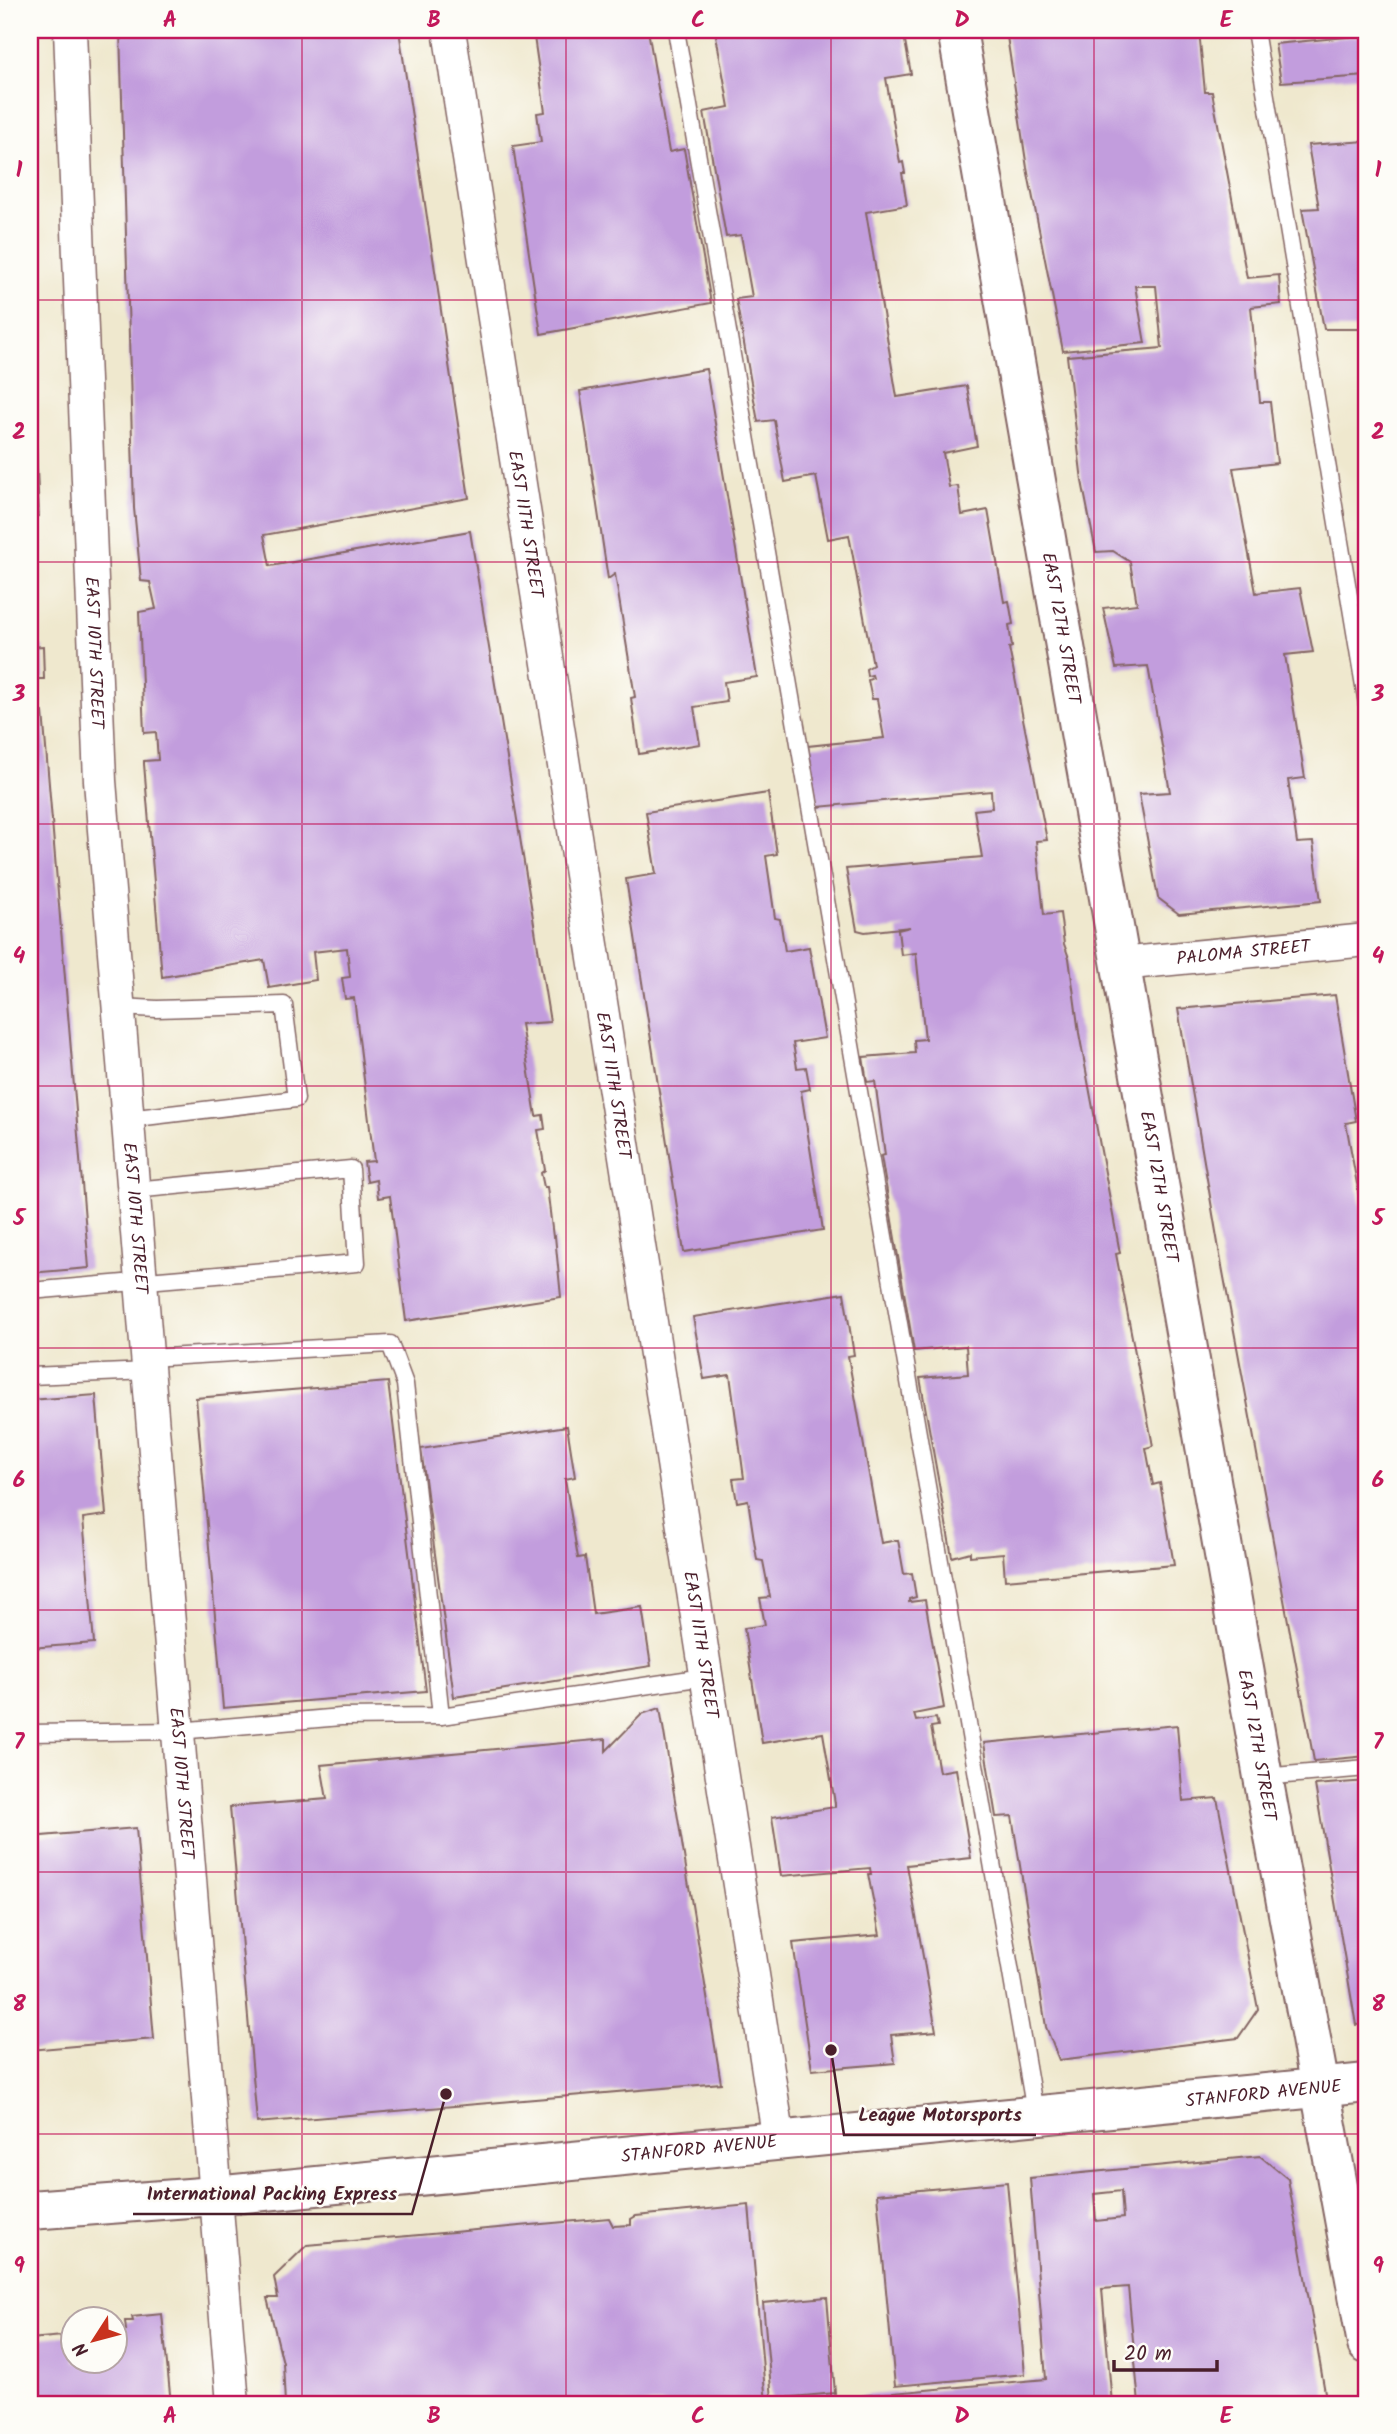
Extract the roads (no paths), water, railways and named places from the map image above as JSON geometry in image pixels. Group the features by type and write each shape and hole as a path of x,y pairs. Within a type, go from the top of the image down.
{"street":[{"name":"EAST 10TH STREET","path":"70,30 99,767 233,2404"},
{"name":"EAST 11TH STREET","path":"449,30 704,1677 779,2141"},
{"name":"EAST 12TH STREET","path":"957,30 1263,1777 1367,2344"},
{"name":"PALOMA STREET","path":"1120,964 1367,940"},
{"name":"STANFORD AVENUE","path":"30,2210 215,2196 1036,2118 1367,2083"}],"lane":[{"path":"676,30 1036,2118"},
{"path":"1255,30 1367,704"},
{"path":"119,1007 157,1009 284,1005 296,1099 128,1119"},
{"path":"30,1291 357,1263 351,1169 134,1190"},
{"path":"30,1376 390,1344 405,1384 441,1716"},
{"path":"30,1733 178,1731 341,1717 441,1716 704,1677"},
{"path":"1263,1777 1367,1768"}],"place":[{"name":"League Motorsports","path":"831,2050"},
{"name":"International Packing Express","path":"446,2094"}]}
